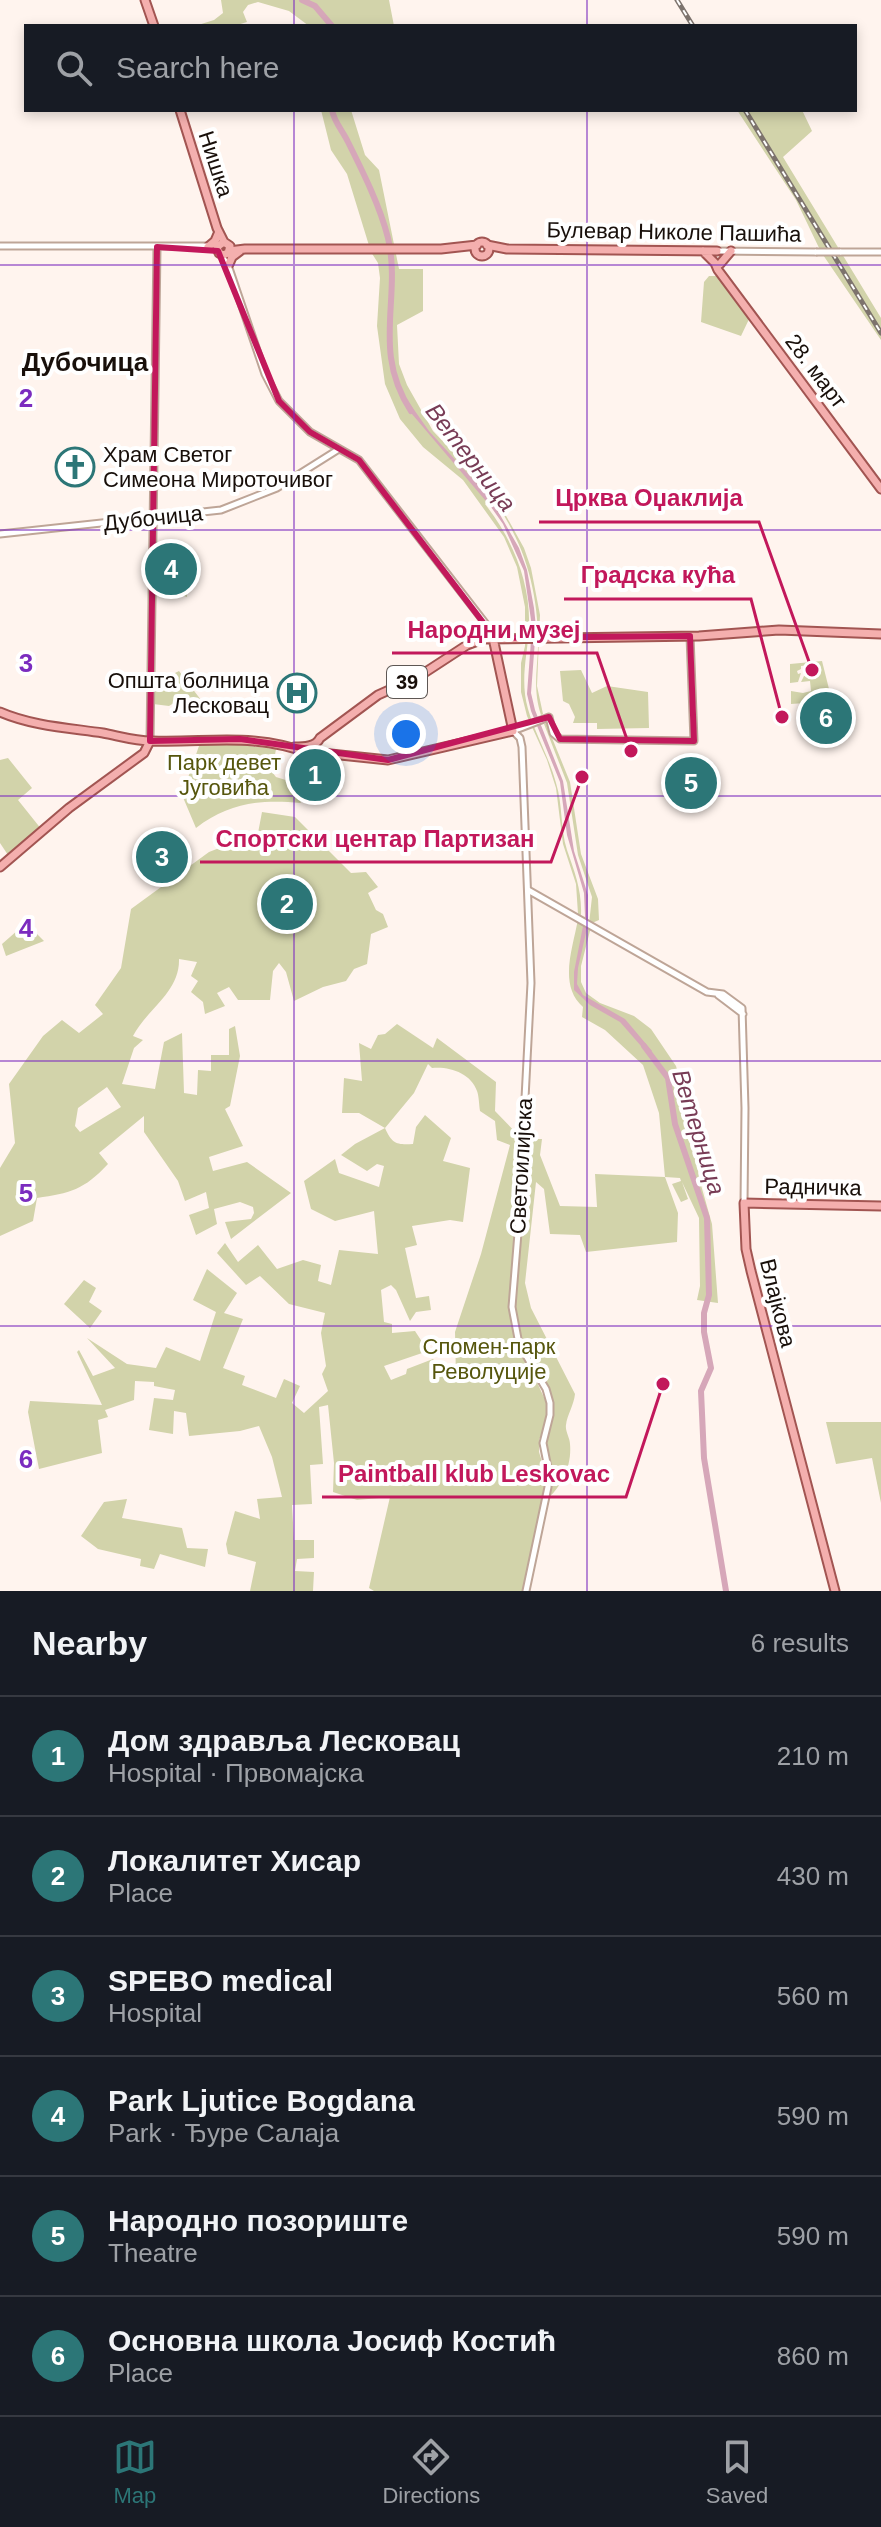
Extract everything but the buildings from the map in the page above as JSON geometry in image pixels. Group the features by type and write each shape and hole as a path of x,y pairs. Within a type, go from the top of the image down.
{"main road":[{"path":"145,0 153,24"},
{"name":"Нишка","path":"181,112 224,248"},
{"path":"208,247 215,241 218,231"},
{"name":"Булевар Николе Пашића","path":"224,248 396,250 476,248 482,243 487,249 717,251"},
{"path":"229,266 232,257 242,250"},
{"path":"703,251 717,263 731,251"},
{"name":"28. март","path":"717,251 717,263 722,275 881,489"},
{"name":"39","path":"313,748 320,738 378,695 418,677 472,643 493,638 690,636 779,630 881,634"},
{"path":"0,712 46,725 150,741 227,738 313,748 317,756 323,757 334,754 388,760 513,731 493,638"},
{"path":"0,867 69,808 144,753 150,741"},
{"name":"Радничка","path":"744,1203 881,1206"},
{"name":"Влајкова","path":"744,1203 746,1249 751,1271 835,1591"}],"street":[{"name":"Булевар Николе Пашића","path":"0,246 224,248"},
{"path":"150,741 157,247"},
{"path":"192,248 224,248 265,374 279,401 303,427 356,458 489,628 493,638"},
{"name":"Булевар Николе Пашића","path":"717,251 881,252"},
{"name":"Дубочица","path":"0,534 211,512 255,498 288,482 339,449"},
{"path":"513,731 546,718 553,733 560,739 694,741 690,636"},
{"name":"Светоилијска","path":"513,731 520,738 522,747 530,991 512,1307 519,1344 546,1389 551,1409 543,1443 549,1473 548,1487 526,1591"},
{"name":"Влајкова","path":"527,890 707,992 723,994 742,1008 744,1203"}],"highlighted area":[{"path":"157,247 218,251 279,401 310,432 359,460 495,638 690,636 694,741 560,739 549,717 388,760 240,739 150,741"}],"green space":[{"path":"221,0 389,0 394,24 306,24 289,11 258,2 248,5 243,12 247,22 201,24 223,13"},
{"path":"322,112 352,112 365,155 379,170 399,269 423,269 423,311 397,325 399,364 407,385 433,431 495,496 524,548 531,568 540,615 537,686 541,715 536,689 538,628 533,588 513,532 492,498 485,504 512,547 527,595 526,699 558,791 565,842 579,890 581,915 578,914 576,884 563,844 556,788 527,716 521,692 525,607 517,567 504,537 463,480 423,447 400,419 385,384 377,326 378,263 371,252 347,174 331,150"},
{"path":"738,112 803,112 812,131 783,157 881,318 881,340 821,252 796,200"},
{"path":"709,276 723,276 751,315 741,336 701,322 704,282"},
{"path":"155,552 187,552 187,597 154,586"},
{"path":"822,661 829,689 817,692 818,702 791,704 791,691 811,691 810,681 801,682 804,676 820,674 819,664 801,666 797,671 801,673 798,682 790,683 790,664"},
{"path":"581,670 592,693 607,686 648,692 649,728 597,729 597,723 573,723 575,717 569,704 563,701 560,671"},
{"path":"179,671 201,700 193,705 185,696 169,706 153,704 153,684"},
{"path":"544,724 570,782 581,854 598,899 599,920 592,923 581,966 581,982 586,993 600,1003 634,1016 651,1029 676,1066 690,1116 699,1178 712,1224 718,1303 697,1300 700,1286 699,1218 682,1182 688,1199 681,1202 672,1184 681,1181 680,1178 665,1177 659,1113 643,1065 605,1030 582,1017 583,1007 571,988 569,966 578,919 589,924 592,897 578,855 567,783"},
{"name":"Парк девет Југовића","path":"200,743 276,749 272,772 276,777 292,782 301,803 258,803 233,808 196,828 182,795"},
{"path":"8,758 32,788 18,800 42,830 10,858 0,843 0,760"},
{"path":"262,812 295,817 351,873 366,872 378,887 368,893 388,927 371,934 367,964 354,969 346,981 323,987 294,1001 286,972 279,963 273,971 270,1000 238,1000 229,987 217,993 225,1006 205,1014 203,1002 191,992 198,981 191,976 197,962 179,959 178,971 169,991 133,1036 143,1040 134,1048 122,1084 155,1089 164,1042 182,1033 184,1093 197,1095 198,1070 211,1071 211,1055 229,1055 229,1029 235,1026 240,1056 230,1106 225,1109 243,1146 209,1157 213,1171 247,1162 291,1193 231,1239 225,1222 251,1219 253,1207 240,1202 214,1209 217,1224 196,1235 189,1215 209,1208 206,1192 185,1201 178,1181 144,1132 144,1116 99,1153 108,1164 91,1180 68,1192 37,1198 33,1221 0,1236 0,1168 15,1143 9,1084 43,1036 62,1020 79,1033 103,1014 95,1005 121,968 131,909 209,852 258,833","holes":["107,1087 121,1107 80,1132 75,1126 78,1108"]},
{"path":"26,923 44,941 6,956 2,944"},
{"name":"Спомен-парк Револуције","path":"397,1024 433,1048 437,1038 496,1082 495,1111 522,1139 542,1139 540,1155 560,1206 597,1207 595,1174 665,1177 678,1213 677,1242 586,1252 580,1235 550,1234 544,1189 536,1182 525,1283 531,1308 575,1394 566,1425 570,1444 567,1468 561,1483 545,1501 548,1487 544,1449 550,1415 546,1389 527,1361 548,1406 547,1421 539,1440 546,1475 543,1509 526,1591 374,1591 369,1588 390,1497 357,1500 333,1492 334,1463 328,1405 319,1407 323,1464 310,1465 312,1504 292,1505 294,1540 314,1540 314,1558 297,1559 295,1571 314,1572 313,1591 250,1591 256,1562 228,1554 226,1544 235,1511 260,1519 257,1499 282,1497 272,1457 259,1426 189,1436 186,1413 174,1411 173,1434 149,1430 154,1398 173,1400 175,1390 154,1386 154,1382 135,1381 134,1400 105,1410 108,1417 98,1420 102,1453 39,1469 28,1412 30,1401 102,1405 77,1352 79,1350 93,1376 115,1368 87,1338 127,1364 156,1368 166,1347 200,1361 216,1312 193,1300 207,1269 237,1293 224,1313 243,1319 223,1368 245,1376 242,1385 276,1398 284,1379 300,1386 292,1403 304,1413 328,1391 322,1374 326,1366 321,1333 325,1313 289,1304 260,1276 246,1285 217,1253 225,1243 238,1262 258,1245 277,1269 303,1260 321,1265 318,1281 331,1285 339,1250 378,1254 374,1211 335,1221 311,1209 304,1181 335,1159 339,1173 379,1187 384,1166 377,1164 367,1171 341,1155 385,1128 359,1113 342,1113 344,1078 362,1081 359,1043 371,1049 378,1035 385,1034","holes":["428,1064 432,1068 445,1068 465,1075 478,1093 480,1111 495,1121 497,1140 510,1145 481,1254 455,1332 456,1378 449,1380 433,1359 407,1369 406,1374 391,1380 384,1366 428,1351 415,1331 392,1333 392,1324 384,1322 381,1290 391,1285 396,1290 410,1321 416,1312 431,1310 429,1296 416,1298 405,1248 417,1245 412,1226 450,1220 463,1222 470,1168 443,1161 451,1138 425,1115 416,1127 413,1144 399,1144 390,1137 385,1128 414,1093"]},
{"path":"84,1280 96,1288 89,1302 102,1311 90,1328 64,1304"},
{"path":"826,1422 881,1422 881,1503 872,1458 836,1464"},
{"path":"127,1499 122,1518 182,1528 187,1548 208,1549 205,1567 160,1554 154,1569 140,1566 141,1559 98,1549 81,1536 104,1502"}],"shaded area":[{"path":"410,404 429,431 491,499 519,548 527,570 536,627 531,693 563,781 574,851 588,895 588,924 577,984 583,995 625,1019 652,1051 648,1054 620,1022 590,1005 574,990 574,972 585,916 584,893 567,835 560,782 527,694 532,627 524,571 503,524 406,407"}],"waterway":[{"name":"Ветерница","path":"302,0 315,6 330,24"},
{"name":"Ветерница","path":"333,112 371,189 388,238 392,282 392,367 411,411"},
{"name":"Ветерница","path":"644,1046 668,1078 675,1124 707,1218 709,1295 704,1313 704,1332 711,1368 701,1391 704,1458 726,1591"}],"railway":[{"path":"677,0 692,24"},
{"path":"746,112 881,333"}],"place":[{"name":"Храм Светог Симеона Мироточивог","path":"75,467"},
{"name":"Park Ljutice Bogdana","path":"171,569"},
{"name":"Црква Оџаклија","path":"812,670"},
{"name":"Општа болница Лесковац","path":"297,693"},
{"name":"Градска кућа","path":"782,717"},
{"name":"Основна школа Јосиф Костић","path":"826,718"},
{"name":"Народни музеј","path":"631,751"},
{"name":"Дом здравља Лесковац","path":"315,775"},
{"name":"Спортски центар Партизан","path":"582,777"},
{"name":"Народно позориште","path":"691,783"},
{"name":"SPEBO medical","path":"162,857"},
{"name":"Локалитет Хисар","path":"287,904"},
{"name":"Paintball klub Leskovac","path":"663,1384"}],"district":[{"name":"Дубочица","path":"85,362"}]}
